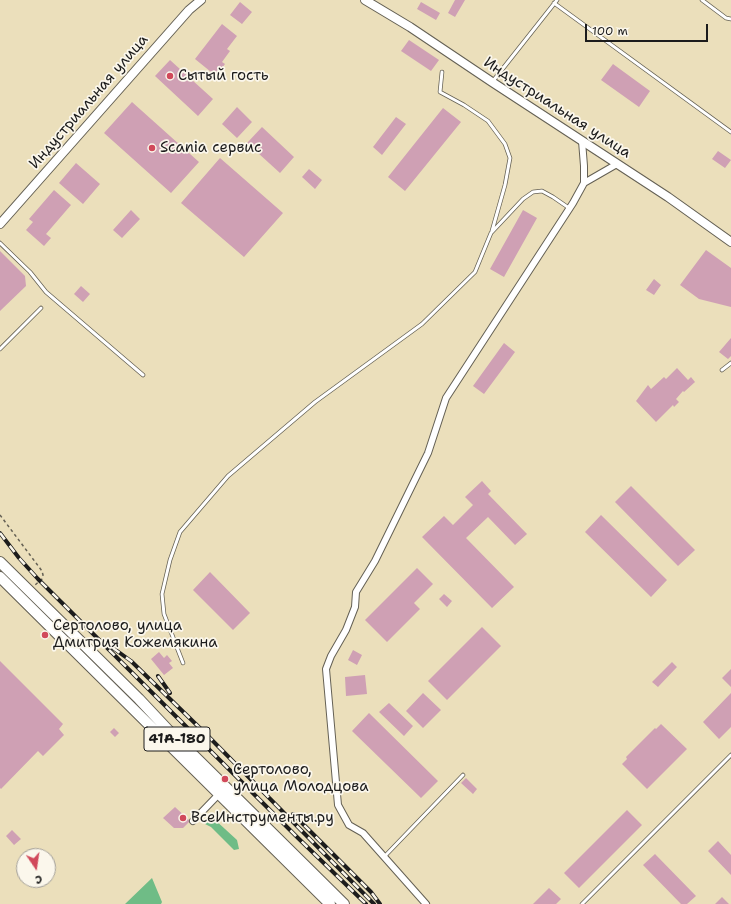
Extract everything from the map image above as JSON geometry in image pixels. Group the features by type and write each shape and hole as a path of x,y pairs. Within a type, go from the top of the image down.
{"main road":[{"name":"41А-180","path":"0,562 344,904"},
{"name":"41А-180","path":"1,581 330,904"}],"street":[{"name":"Индустриальная улица","path":"365,0 410,27 668,198 731,242"},
{"name":"Индустриальная улица","path":"0,224 197,1"},
{"path":"582,141 584,183"},
{"path":"426,904 363,833 349,825 338,805 326,669 331,656 346,630 355,607 356,592 375,561 428,453 446,398 584,183 617,164"},
{"path":"1,581 11,573"},
{"path":"193,821 219,794"}],"lane":[{"path":"702,0 726,18 731,19"},
{"path":"492,82 555,2 731,132"},
{"path":"183,663 164,614 162,594 170,560 180,532 228,476 315,402 422,324 475,272 491,233 510,158 505,144 488,121 464,105 440,92 442,72"},
{"path":"491,233 523,199 533,192 542,191 569,208"},
{"path":"0,243 30,272 46,292 143,375"},
{"path":"0,349 41,308"},
{"path":"722,370 731,363"},
{"path":"582,904 731,755"},
{"path":"384,857 463,775"}],"path":[{"path":"0,515 42,571 42,579 33,586"}],"green space":[{"path":"213,818 237,840 239,849 234,850 211,827 205,824"},
{"path":"152,878 162,902 161,904 125,904"}],"building":[{"path":"455,0 465,0 455,17 448,13"},
{"path":"240,2 252,12 242,24 230,15"},
{"path":"421,2 440,13 436,20 417,9"},
{"path":"222,24 237,36 227,49 230,51 222,62 225,64 216,76 195,59"},
{"path":"409,40 439,60 431,71 401,51"},
{"path":"170,60 213,99 198,116 155,76"},
{"path":"613,64 650,91 639,107 601,80"},
{"name":"Scania сервис","path":"132,102 199,162 171,193 104,133"},
{"path":"237,107 252,122 237,138 222,124"},
{"path":"443,108 461,122 405,191 388,177"},
{"path":"396,117 406,124 382,155 373,147"},
{"path":"262,127 294,157 280,173 247,143"},
{"path":"718,151 731,160 725,168 712,159"},
{"path":"220,158 283,213 244,257 181,203"},
{"path":"76,163 100,184 83,204 59,183"},
{"path":"309,169 322,180 315,189 302,177"},
{"path":"54,190 71,205 46,234 51,238 44,246 26,230 33,222 29,219"},
{"path":"131,210 140,219 122,238 113,230"},
{"path":"523,210 537,218 504,277 490,269"},
{"path":"706,250 731,268 731,307 699,299 680,285"},
{"path":"0,251 25,276 26,286 0,311"},
{"path":"654,279 661,285 654,295 646,290"},
{"path":"81,286 90,294 83,302 74,294"},
{"path":"731,338 731,356 728,359 719,352"},
{"path":"504,343 515,352 484,394 473,386"},
{"path":"677,368 688,380 691,377 695,382 684,392 683,391 676,399 679,402 674,407 673,405 656,422 636,401 648,385 651,389 664,377 666,379"},
{"path":"482,481 491,491 488,494 527,534 515,545 488,517 466,538 514,587 492,608 422,537 444,516 453,525 473,505 465,497"},
{"path":"631,486 695,550 678,566 615,502"},
{"path":"601,515 667,580 651,597 585,532"},
{"path":"417,568 433,584 414,603 420,609 387,642 365,620"},
{"path":"210,572 250,613 233,630 193,590"},
{"path":"444,594 452,601 447,607 439,599"},
{"path":"482,627 501,646 447,700 428,681"},
{"path":"353,650 362,655 357,665 348,660"},
{"path":"159,652 164,658 167,655 172,661 169,663 173,668 164,675 151,659"},
{"path":"0,661 63,724 59,729 64,735 43,756 38,751 1,789 0,788"},
{"path":"672,662 677,667 658,687 652,682"},
{"path":"731,669 731,687 722,678"},
{"path":"365,675 367,694 346,696 345,677"},
{"path":"423,693 441,710 423,728 406,711"},
{"path":"731,693 731,727 719,739 703,722"},
{"path":"389,703 413,726 404,736 379,712"},
{"path":"369,713 438,781 421,798 352,731"},
{"path":"661,724 687,749 647,789 622,764 627,759 626,757 655,728 656,729"},
{"path":"114,728 119,733 115,737 110,732"},
{"path":"466,778 477,789 473,794 461,783"},
{"path":"175,807 190,821 183,828 174,828 163,818"},
{"path":"627,810 642,825 579,888 564,873"},
{"path":"12,830 21,839 14,845 6,836"},
{"path":"718,841 731,855 731,875 708,851"},
{"path":"655,854 696,896 687,904 681,904 643,865"},
{"path":"549,888 561,899 556,904 533,904"},
{"path":"722,897 729,904 715,904"}],"railway":[{"path":"0,533 19,558 38,579 366,904"},
{"path":"113,648 131,661 206,734 374,904"},
{"path":"158,676 170,693"},
{"path":"293,814 371,892 380,904"}],"place":[{"name":"Сытый гость","path":"170,76"},
{"name":"Scania сервис","path":"152,148"},
{"name":"Сертолово, улица Дмитрия Кожемякина","path":"45,635"},
{"name":"Сертолово, улица Молодцова","path":"225,779"},
{"name":"ВсеИнструменты.ру","path":"183,818"}]}
